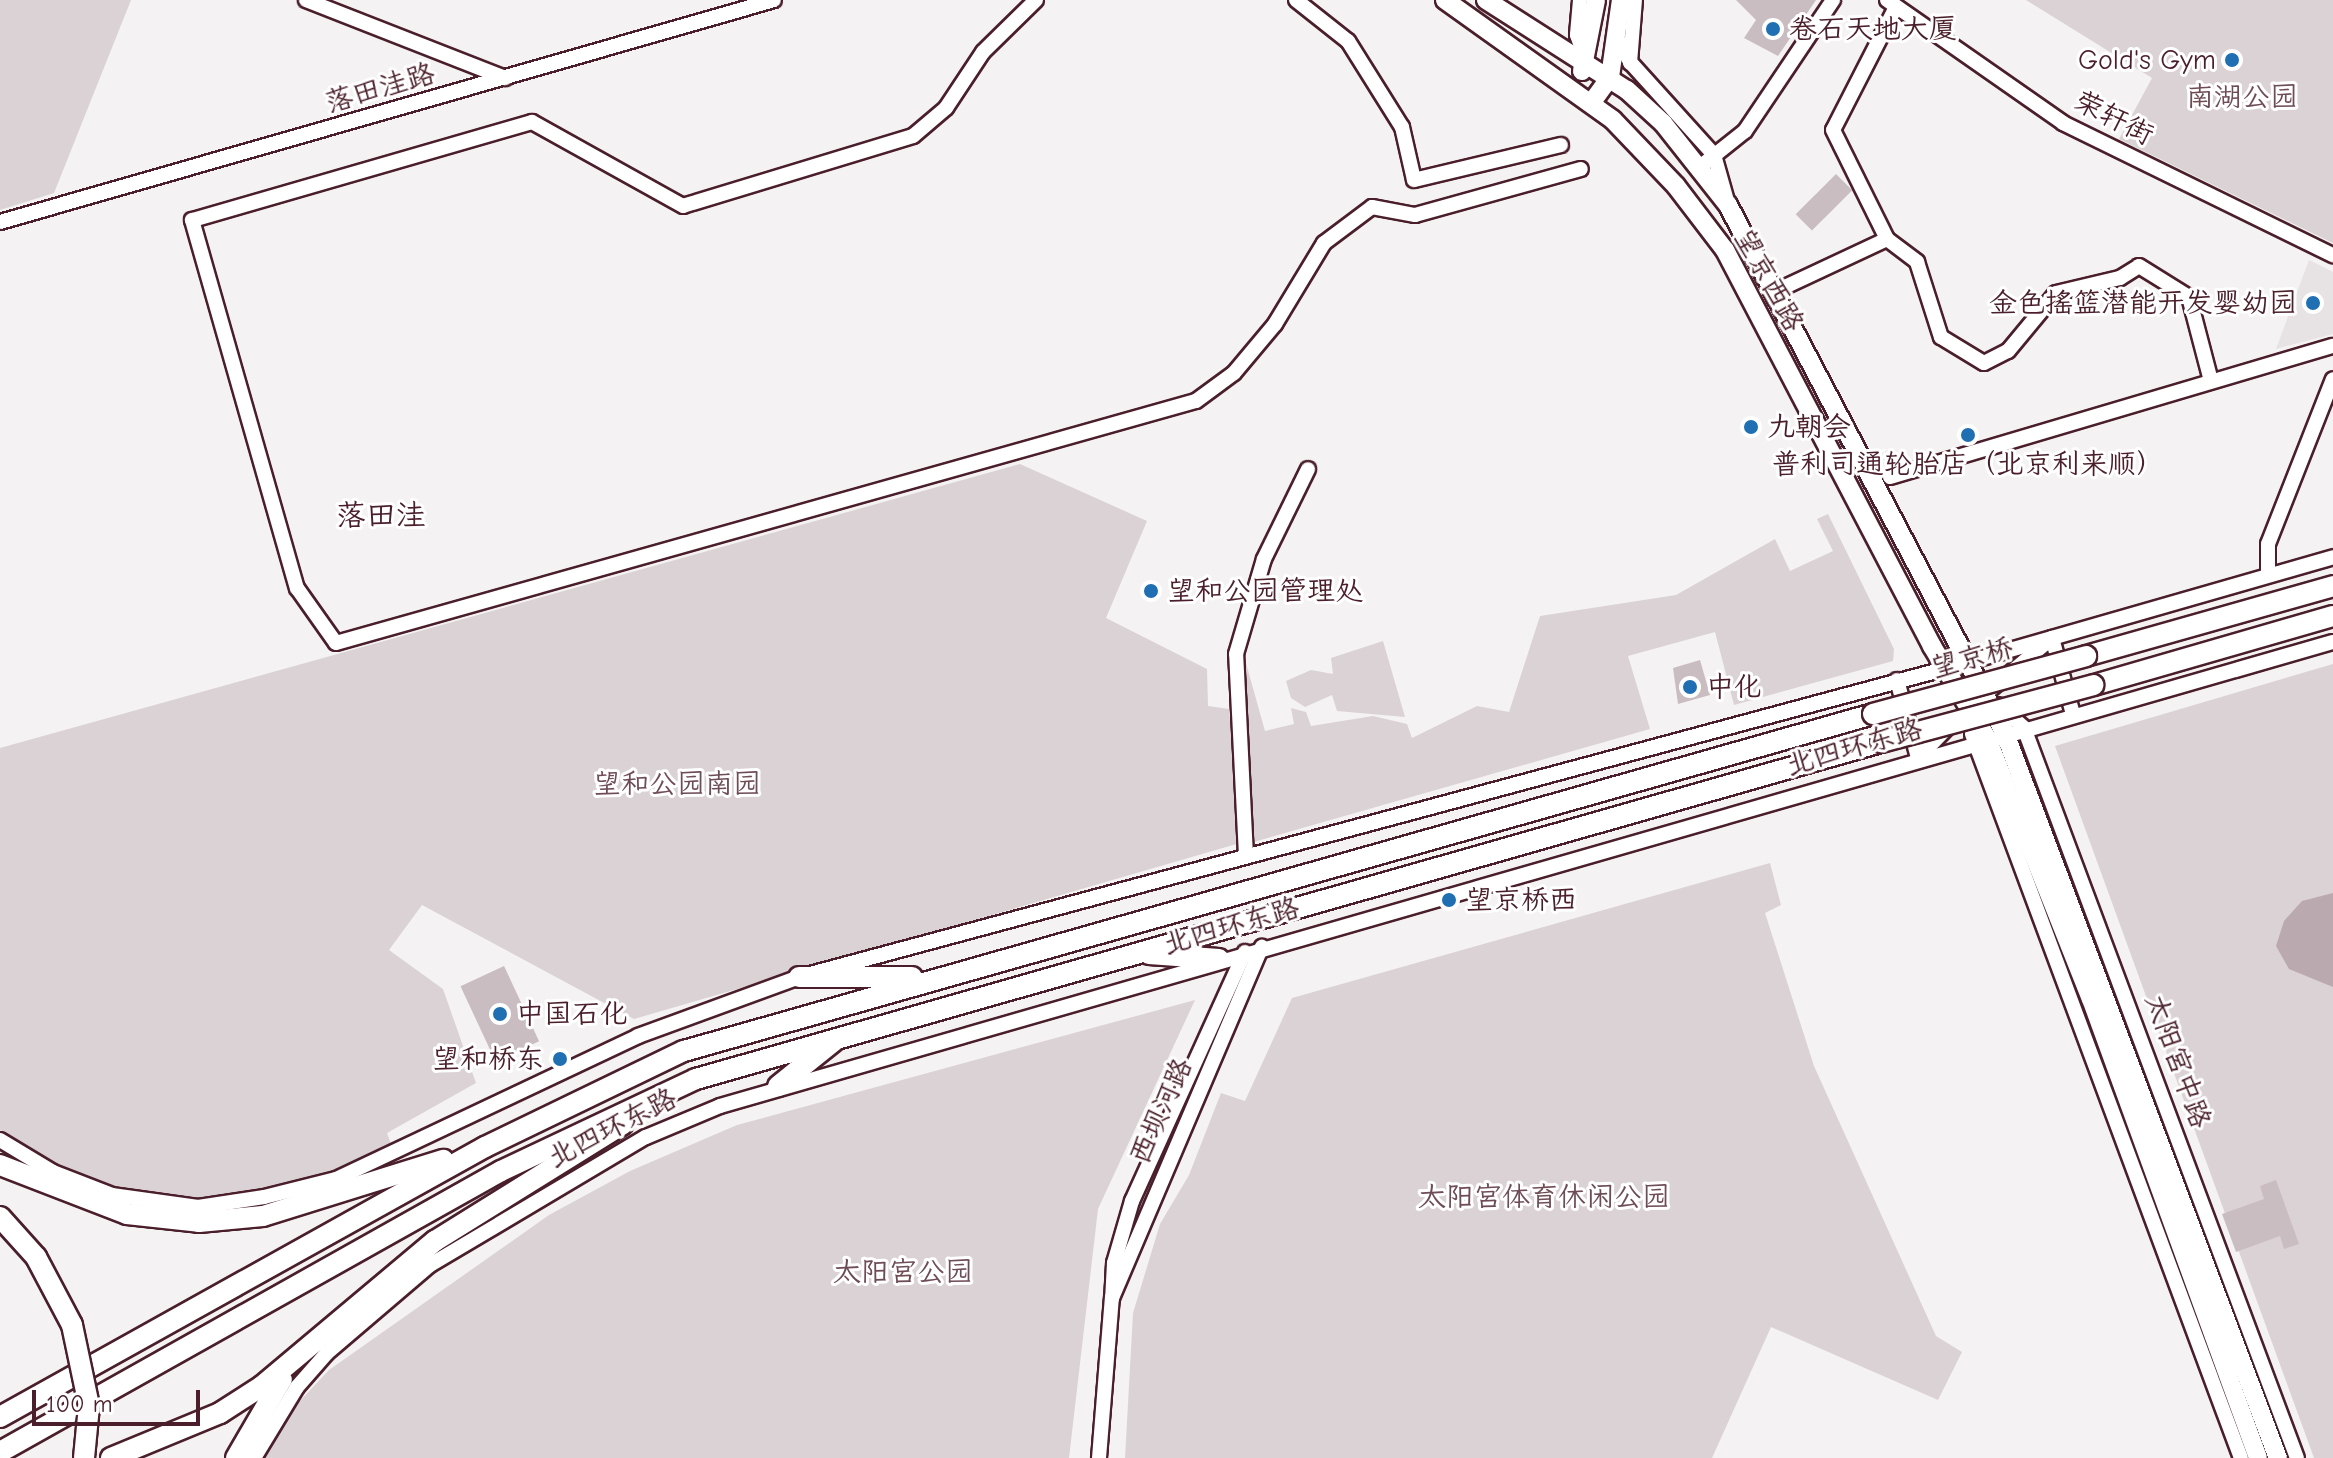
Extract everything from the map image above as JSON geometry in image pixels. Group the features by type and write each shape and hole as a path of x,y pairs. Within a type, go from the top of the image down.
{"highway":[{"name":"望京桥","path":"1873,714 2333,586"},
{"name":"望京桥","path":"1881,742 2333,616"},
{"name":"北四环东路","path":"0,1417 485,1147 684,1051 1873,714"},
{"name":"北四环东路","path":"0,1452 501,1171 696,1079 843,1034 1881,742"},
{"path":"1133,953 1219,959"},
{"path":"799,977 940,976"},
{"path":"778,1086 843,1034"},
{"path":"111,1458 220,1413 308,1347 435,1241 696,1079"},
{"path":"0,1165 127,1214 199,1222 323,1201 485,1147"},
{"path":"0,1217 36,1257 72,1325 89,1406 84,1458"},
{"path":"236,1458 272,1392 308,1347"}],"main road":[{"name":"望京西路","path":"1445,0 1592,102 1676,186 1725,250 1947,668 1980,700"},
{"name":"望京西路","path":"1486,0 1610,77 1708,160 1728,205 1969,662 1980,700"},
{"path":"1572,86 1587,63 1596,0"},
{"path":"1592,102 1610,77 1618,40 1621,0"},
{"path":"1980,700 1988,738 2091,999 2258,1458"},
{"name":"太阳宫中路","path":"1988,738 2112,1016 2278,1458"}],"street":[{"path":"306,0 506,78"},
{"name":"落田洼路","path":"0,222 774,0"},
{"path":"1036,0 983,52 946,108 913,136 683,206 532,122 192,220 297,588 336,643 1196,401 1234,373 1275,324 1324,243 1372,207 1415,215 1581,169"},
{"path":"1296,0 1348,41 1402,127 1414,180 1561,145"},
{"path":"1580,0 1577,35 1587,63"},
{"path":"1631,63 1635,0"},
{"path":"1618,40 1631,63 1708,160 1745,131 1833,0"},
{"path":"1892,4 1833,130 1887,239 1917,262 1928,312 1941,337 1984,363 2008,351 2056,293 2120,278 2139,266 2189,297 2211,381"},
{"name":"荣轩街","path":"1892,4 2063,123 2333,255"},
{"path":"1610,77 1631,63"},
{"path":"1774,292 1887,239"},
{"path":"1890,477 2333,346"},
{"path":"2268,575 2268,544 2333,379"},
{"path":"1246,856 1236,654 1264,559 1308,469"},
{"path":"1969,662 2333,557"},
{"path":"1897,680 1918,758 2052,638"},
{"path":"2052,638 2073,714"},
{"name":"北四环东路","path":"254,1458 283,1407 327,1353 430,1265 646,1137 778,1086 1988,738 2333,642"},
{"name":"北四环东路","path":"0,1140 53,1172 112,1195 198,1207 264,1197 336,1179 638,1036 799,977 1969,662"},
{"name":"太阳宫中路","path":"1980,700 2024,728 2297,1458"},
{"path":"1988,738 2095,1068 2241,1458"},
{"name":"西坝河路","path":"1112,1298 1262,947"},
{"name":"西坝河路","path":"1099,1458 1114,1263 1132,1201 1245,952"},
{"path":"2091,999 2095,1068"},
{"path":"2112,1016 2145,1053"},
{"path":"2225,1318 2226,1270"}],"shaded area":[{"name":"金色摇篮潜能开发婴幼园","path":"2309,260 2333,272 2333,334 2276,349"},
{"path":"2333,893 2333,987 2289,969 2276,946 2284,921 2302,901"}],"green space":[{"path":"0,0 131,0 54,193 0,210"},
{"name":"南湖公园","path":"2026,0 2333,0 2333,243 2119,139 2152,78"},
{"name":"望和公园南园","path":"1020,464 1147,521 1106,618 1207,669 1208,706 1229,709 1240,843 634,1019 422,905 389,950 443,989 476,1083 387,1133 391,1144 317,1179 260,1195 190,1198 126,1191 63,1167 0,1130 0,748"},
{"path":"1828,514 1894,649 1893,661 1734,705 1715,632 1628,656 1650,729 1250,843 1244,656 1265,731 1294,724 1291,708 1306,712 1311,726 1373,716 1407,724 1412,738 1477,706 1509,712 1540,616 1676,595 1775,539 1790,571 1833,551 1817,519"},
{"path":"1383,641 1405,717 1337,711 1332,695 1305,707 1291,698 1286,681 1311,670 1333,674 1331,658"},
{"path":"2333,664 2333,1458 2314,1458 2055,746"},
{"name":"太阳宫体育休闲公园","path":"1770,863 1781,905 1765,913 1814,1066 1936,1336 1962,1352 1938,1400 1771,1327 1712,1458 1125,1458 1133,1313 1160,1224 1189,1175 1221,1093 1245,1101 1292,998"},
{"name":"太阳宫公园","path":"1195,1000 1098,1209 1069,1458 265,1458 298,1403 329,1370 549,1215 630,1171 737,1125"}],"building":[{"name":"卷石天地大厦","path":"1736,0 1816,0 1778,56 1744,38 1756,20"},
{"path":"1836,174 1852,190 1812,231 1796,214"},
{"name":"中化","path":"1700,660 1710,695 1678,704 1673,668"},
{"name":"中国石化","path":"504,966 539,1041 496,1062 460,986"},
{"path":"2276,1180 2299,1244 2284,1249 2280,1236 2236,1252 2222,1214 2264,1199 2260,1186"}],"place":[{"name":"卷石天地大厦","path":"1773,29"},
{"name":"Gold's Gym","path":"2232,60"},
{"name":"金色摇篮潜能开发婴幼园","path":"2313,303"},
{"name":"九朝会","path":"1751,427"},
{"name":"普利司通轮胎店（北京利来顺）","path":"1968,435"},
{"name":"望和公园管理处","path":"1151,591"},
{"name":"中化","path":"1690,687"},
{"name":"望京桥西","path":"1449,900"},
{"name":"中国石化","path":"500,1014"},
{"name":"望和桥东","path":"560,1059"}],"district":[{"name":"落田洼","path":"381,516"}]}
